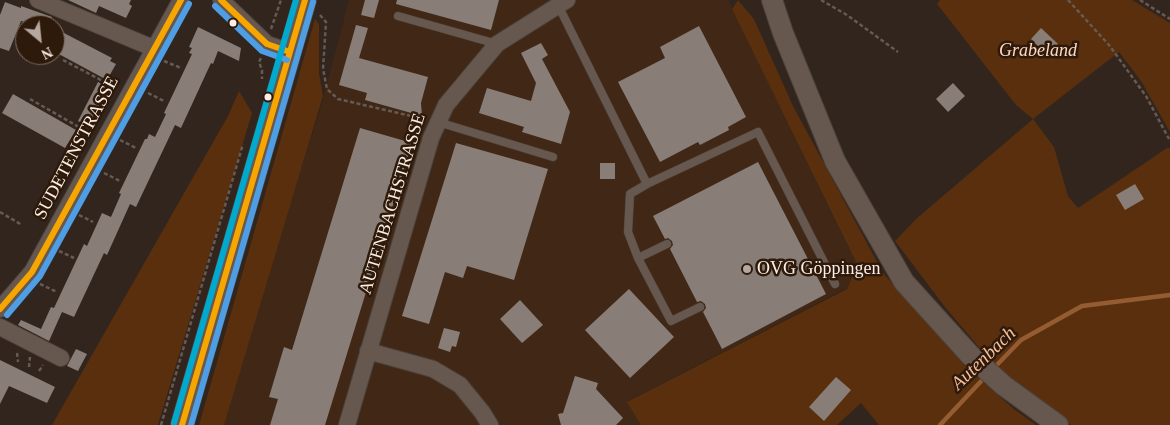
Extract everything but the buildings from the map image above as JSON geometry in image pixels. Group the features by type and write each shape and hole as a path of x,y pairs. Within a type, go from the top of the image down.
{"main road":[{"path":"182,425 304,4"}],"street":[{"path":"38,0 153,48"},
{"name":"SUDETENSTRASSE","path":"0,309 32,272 181,0"},
{"path":"221,0 267,44 290,52"},
{"path":"772,0 783,33 834,161 904,282 970,355 1003,385 1058,425"},
{"name":"AUTENBACHSTRASSE","path":"347,425 432,138 446,105 497,44 562,2"},
{"path":"0,327 61,358"},
{"path":"368,351 432,369 460,385 490,425"}],"lane":[{"path":"562,2 647,184"},
{"path":"398,16 497,44"},
{"path":"438,122 553,157"},
{"path":"700,307 672,321 638,258 628,232 630,194 647,184 758,132 835,284"},
{"path":"638,258 667,244"}],"path":[{"path":"262,79 262,70 259,62 267,44 281,0 304,4 318,12 326,22 323,69 327,89 338,99 438,122"},
{"path":"821,0 847,15 898,52"},
{"path":"1068,0 1109,45 1141,89 1169,139"},
{"path":"1140,0 1170,19"},
{"path":"65,61 129,94"},
{"path":"30,99 103,141"},
{"path":"161,425 244,141"},
{"path":"90,166 120,181"},
{"path":"0,212 22,225"}],"shaded area":[{"path":"349,0 728,0 857,264 847,288 628,401 641,425 223,425 234,376 321,107"}],"green space":[{"path":"738,0 754,19 793,106 883,273 966,367 1015,410 1036,425 879,425 861,403 837,425 641,425 627,402 847,289 857,264 732,9"},
{"name":"Grabeland","path":"940,0 1132,0 1170,23 1170,132 1141,81 1119,52 1033,119 1016,105 937,4"},
{"path":"315,19 319,24 319,73 323,96 224,425 199,425"},
{"path":"239,91 252,113 158,425 52,425 228,116"},
{"path":"1033,119 1054,147 1068,196 1078,208 1167,148 1170,148 1170,425 1071,425 999,371 945,307 895,241 916,219"}],"waterway":[{"name":"Autenbach","path":"992,370 1021,340 1082,306 1170,295"},
{"name":"Autenbach","path":"940,425 985,377"}],"transit line":[{"path":"0,309 32,272 181,0"},
{"path":"221,0 267,44 290,52"},
{"path":"174,423 296,0"},
{"path":"182,425 305,0"},
{"path":"191,425 313,2"},
{"path":"7,315 40,276 189,4"},
{"path":"215,6 262,51 287,60"}],"place":[{"name":"OVG Göppingen","path":"747,269"}]}
